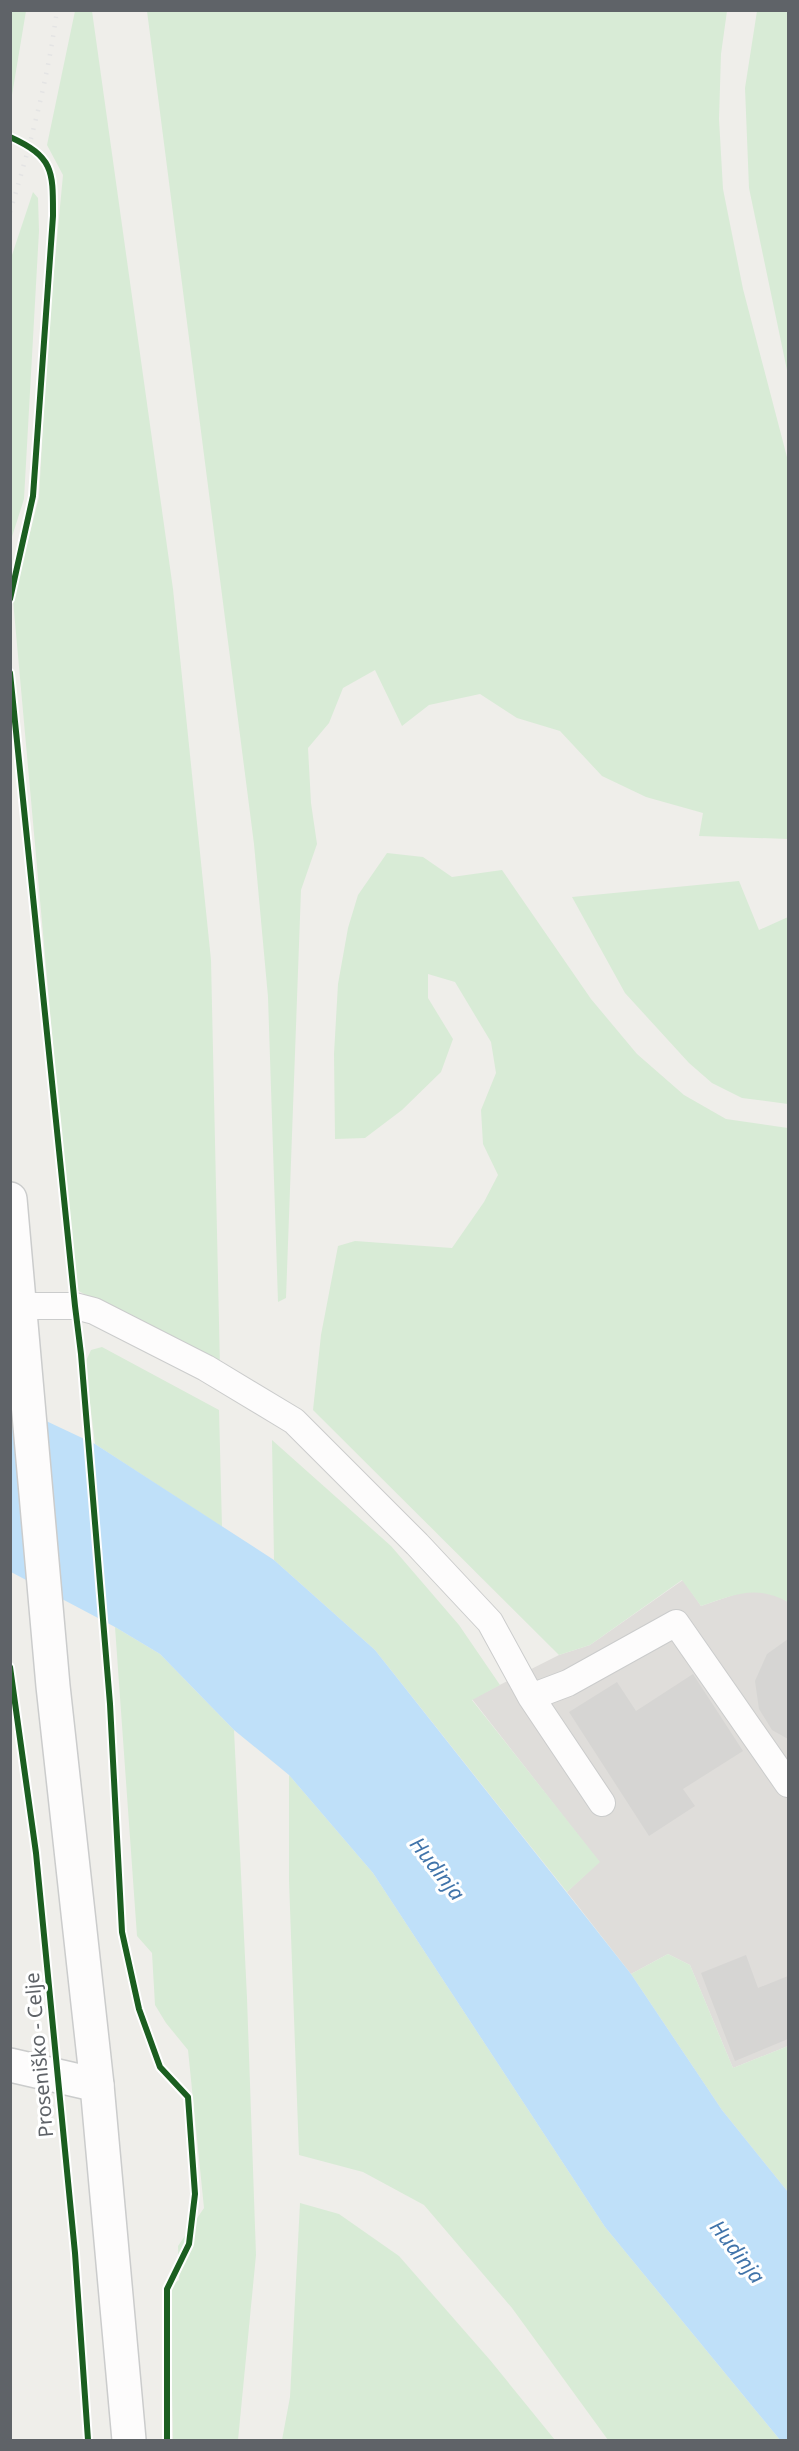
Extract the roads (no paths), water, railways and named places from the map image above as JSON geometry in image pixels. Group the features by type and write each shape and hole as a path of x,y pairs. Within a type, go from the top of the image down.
{"street":[{"path":"10,1199 53,1686 97,2085 129,2440"},
{"path":"10,2065 97,2085"}],"lane":[{"path":"21,1319 75,1306 94,1311 215,1373 294,1421 417,1544 490,1622 531,1697 602,1803"},
{"path":"531,1697 568,1683 676,1623 789,1784"}],"water":[{"name":"Hudinja","path":"10,1404 95,1444 274,1560 375,1650 631,1974 722,2110 788,2192 788,2440 780,2440 605,2227 373,1873 289,1775 234,1730 160,1654 115,1627 11,1572"}],"railway":[{"path":"10,212 38,112 57,10"}]}
